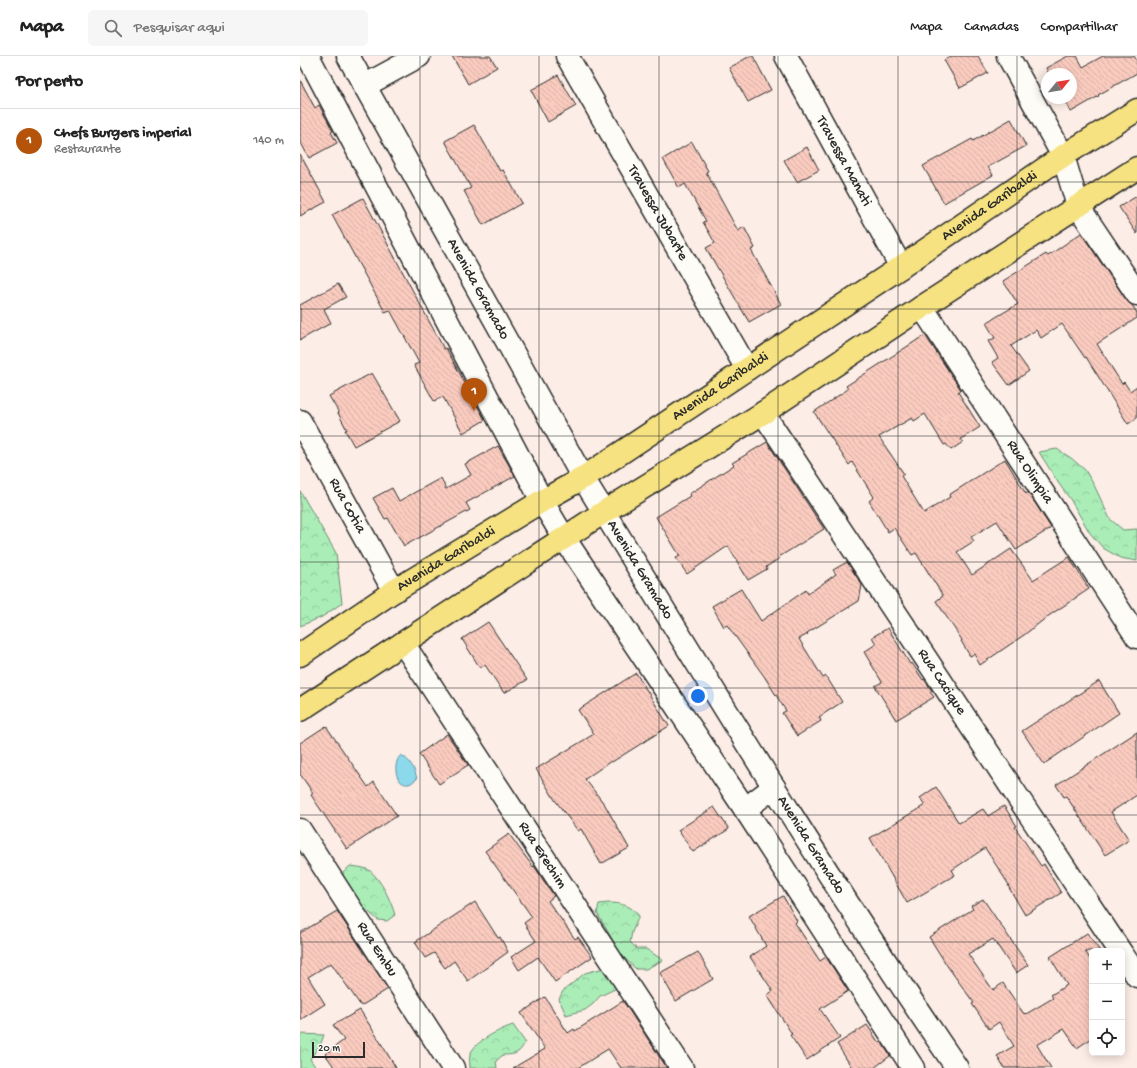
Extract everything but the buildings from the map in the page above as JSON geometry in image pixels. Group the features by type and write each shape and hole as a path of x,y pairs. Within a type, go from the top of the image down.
{"main road":[{"name":"Avenida Garibaldi","path":"300,655 394,591 542,501 583,478 901,267 1063,156 1137,110"},
{"path":"300,710 604,512 763,413 922,307 1137,168"}],"street":[{"path":"308,56 542,501 564,538 745,809 913,1068"},
{"name":"Avenida Gramado","path":"348,56 583,478 774,787 905,992 957,1068"},
{"path":"364,86 419,56"},
{"name":"Travessa Jubarte","path":"567,56 747,369"},
{"name":"Travessa Manati","path":"786,56 901,267"},
{"path":"1008,56 1063,156 1078,206 1137,294"},
{"name":"Rua Olimpia","path":"922,307 1137,637"},
{"name":"Rua Cacique","path":"763,413 1118,948"},
{"name":"Rua Cotia","path":"300,421 394,591"},
{"name":"Rua Erechim","path":"403,643 682,1068"},
{"path":"745,809 774,787"},
{"name":"Rua Embu","path":"300,830 453,1068"},
{"path":"1125,958 1137,976"},
{"path":"878,1013 905,992"}],"green space":[{"path":"1057,449 1085,470 1110,519 1123,530 1137,529 1137,561 1120,558 1103,548 1090,533 1039,452"},
{"path":"300,491 336,553 342,603 322,617 300,626"},
{"path":"350,866 365,868 378,879 391,903 395,915 387,921 378,920 363,907 344,883 343,873"},
{"path":"608,903 625,905 636,912 639,916 632,932 630,942 637,949 646,949 663,960 646,969 636,969 622,956 597,913 599,904"},
{"path":"604,968 617,988 600,996 585,1010 566,1015 559,999 563,991 585,973"},
{"path":"513,1025 525,1042 517,1053 503,1055 496,1061 497,1068 470,1068 470,1055 482,1040"},
{"path":"300,1034 324,1035 321,1043 310,1059 316,1068 300,1068"}],"water":[{"path":"401,755 409,762 416,775 417,779 409,784 404,784 398,778 396,773 396,763"}],"place":[{"name":"Chefs Burgers imperial","path":"474,411"}]}
